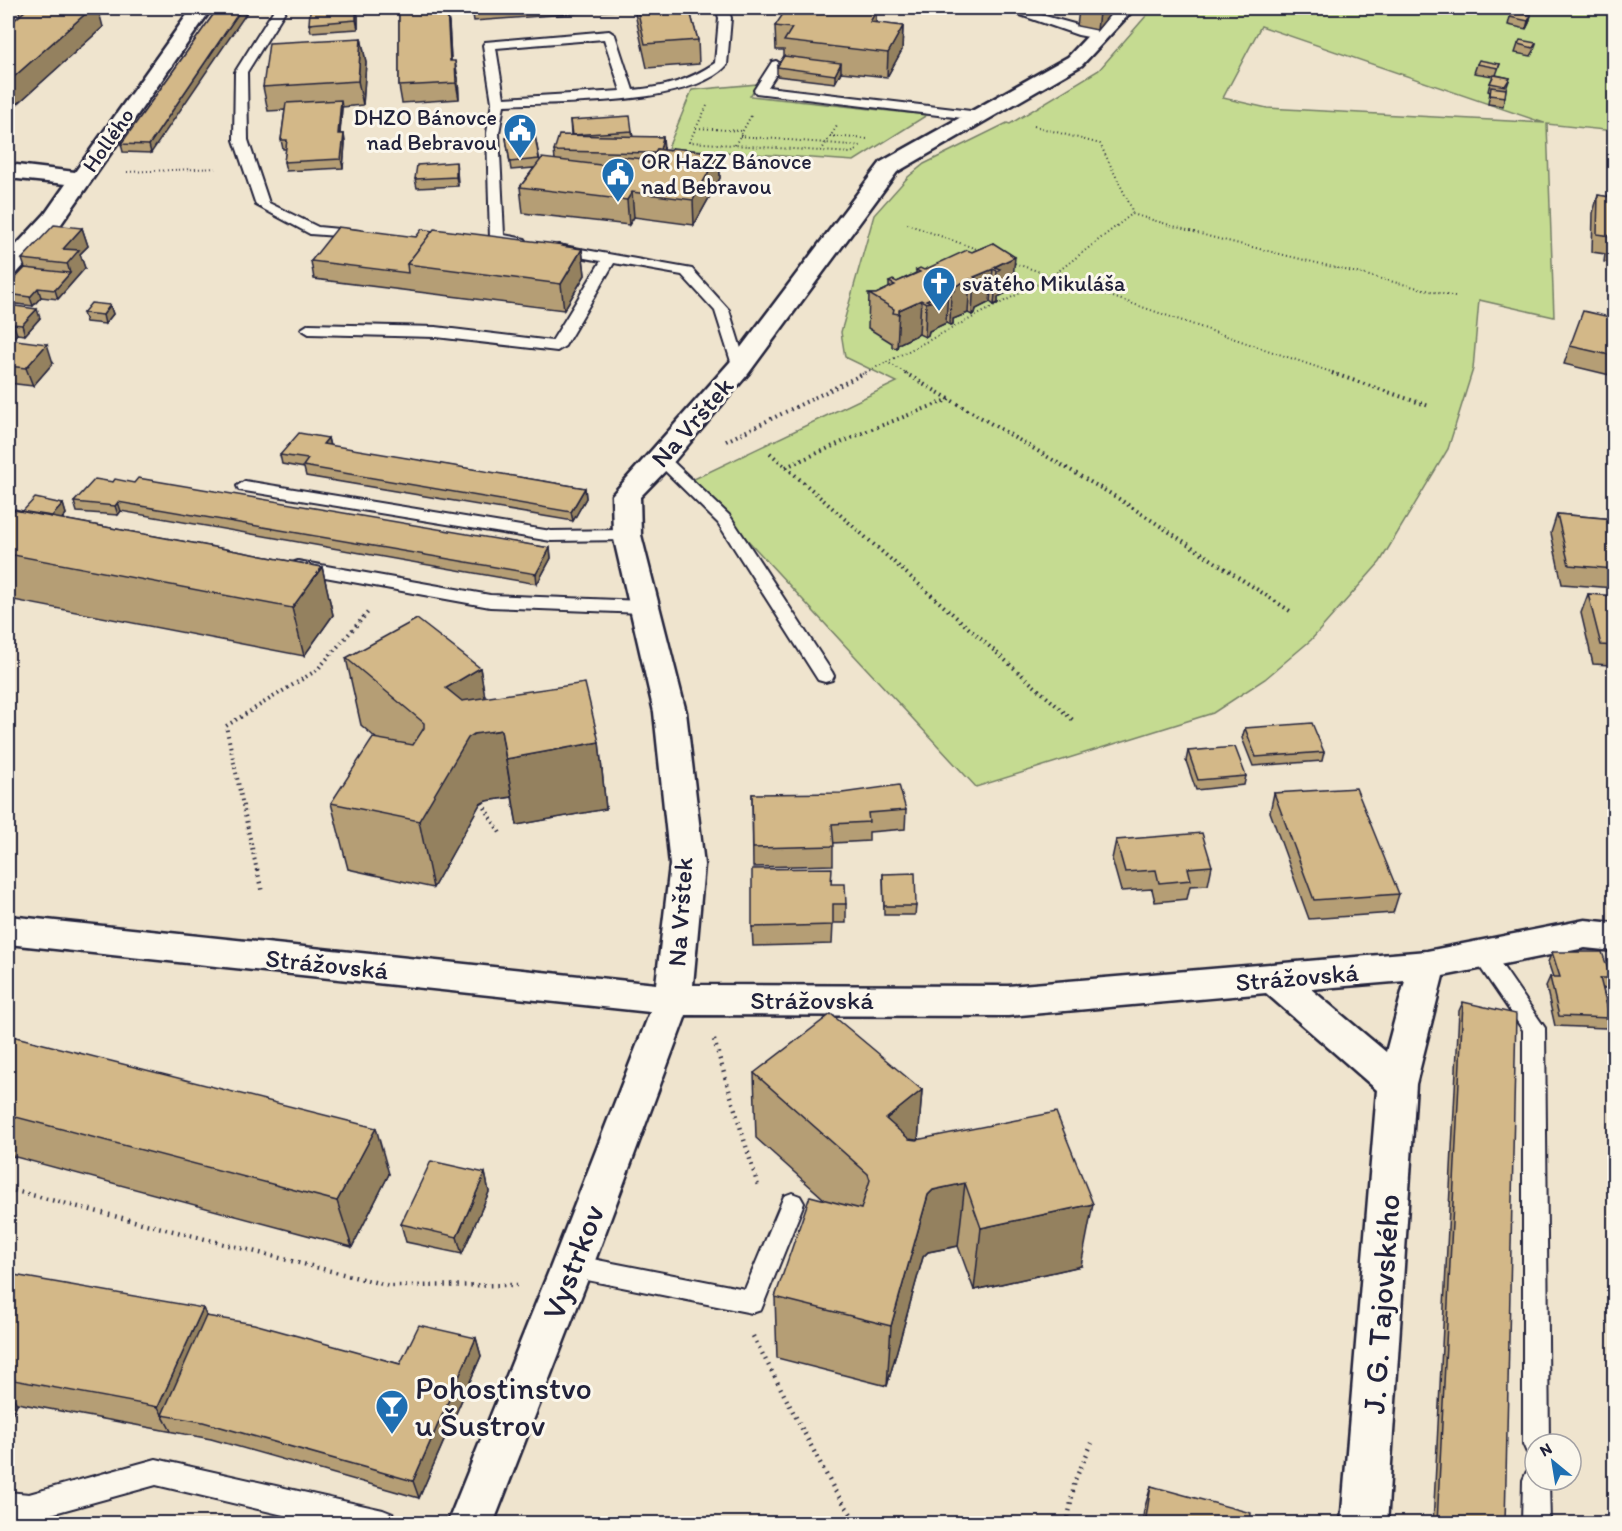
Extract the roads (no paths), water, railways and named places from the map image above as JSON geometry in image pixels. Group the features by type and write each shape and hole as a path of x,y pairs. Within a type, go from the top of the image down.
{"street":[{"name":"Hollého","path":"8,268 53,219 202,8"},
{"name":"Na Vrštek","path":"673,1000 687,865 670,712 627,535 626,495 661,459 739,368 889,167 1075,61 1125,8"},
{"path":"8,171 82,177"},
{"name":"Strážovská","path":"8,930 673,1000 1008,1001 1275,980 1427,965 1586,934 1614,937"},
{"name":"J. G. Tajovského","path":"1364,1524 1397,1084 1427,965"},
{"path":"1275,980 1397,1084"},
{"name":"Vystrkov","path":"470,1524 572,1266 673,1000"}],"lane":[{"path":"281,8 241,72 241,140 263,205 315,231 374,236"},
{"path":"498,102 675,90 696,83 721,65 725,18 722,8"},
{"path":"1006,8 1082,32 1099,35"},
{"path":"628,94 609,35 489,45 498,102 493,133 492,238 687,272 722,310 739,368"},
{"path":"776,64 760,90 979,116"},
{"path":"309,328 436,332 556,346 610,258"},
{"path":"661,459 724,520 825,676"},
{"path":"245,486 550,536 627,535"},
{"path":"276,563 490,601 644,607"},
{"path":"1482,954 1534,1028 1536,1432"},
{"path":"572,1266 752,1302 792,1203"},
{"path":"8,1504 29,1507 156,1472 383,1524"},
{"path":"1536,1492 1536,1524"}],"place":[{"name":"DHZO Bánovce nad Bebravou","path":"520,159"},
{"name":"OR HaZZ Bánovce nad Bebravou","path":"618,203"},
{"name":"svätého Mikuláša","path":"939,312"},
{"name":"Pohostinstvo u Šustrov","path":"392,1435"}]}
